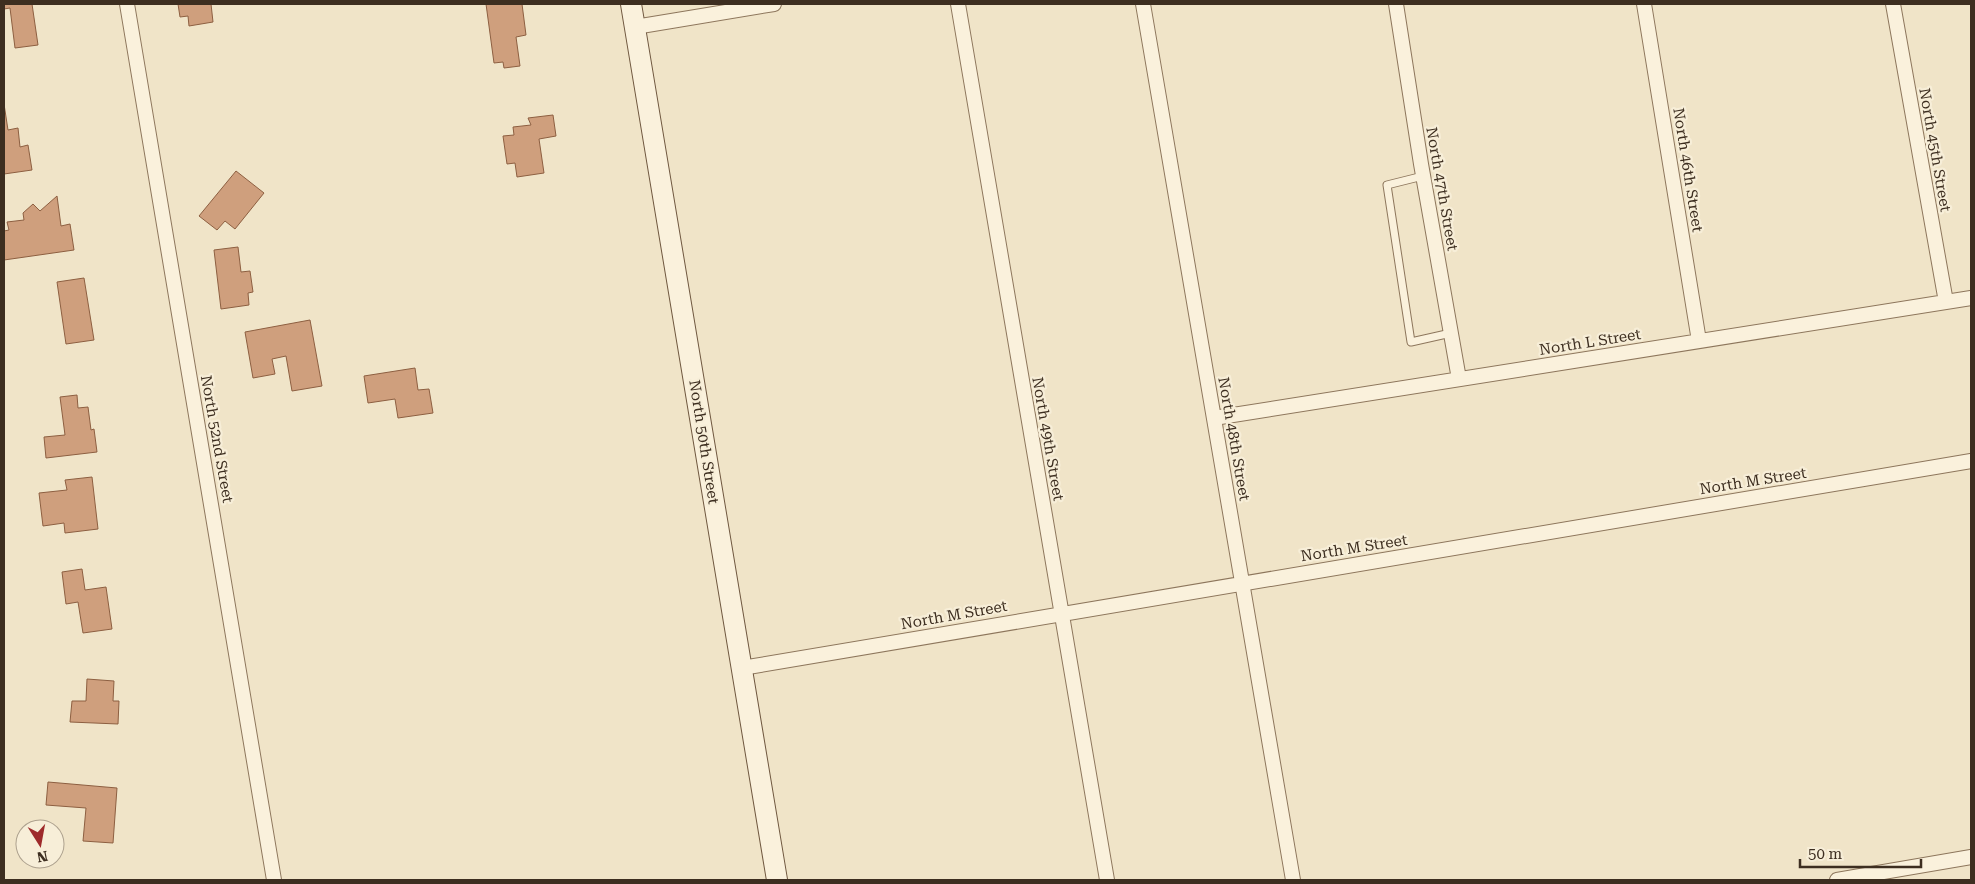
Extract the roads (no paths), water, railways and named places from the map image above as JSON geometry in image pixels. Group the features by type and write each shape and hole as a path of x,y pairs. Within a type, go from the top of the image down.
{"street":[{"name":"North 52nd Street","path":"127,4 274,880"},
{"name":"North 50th Street","path":"631,4 777,880"},
{"path":"635,28 774,4"},
{"name":"North 49th Street","path":"958,4 1106,880"},
{"name":"North 48th Street","path":"1142,4 1293,880"},
{"name":"North 47th Street","path":"1396,4 1423,176 1459,379"},
{"name":"North 46th Street","path":"1644,4 1699,342"},
{"name":"North 45th Street","path":"1893,4 1946,302"},
{"name":"North L Street","path":"1214,418 1971,298"},
{"name":"North M Street","path":"742,668 1971,461"},
{"path":"1837,880 1971,857"}],"lane":[{"path":"1423,176 1388,185 1411,342 1451,332"}]}
